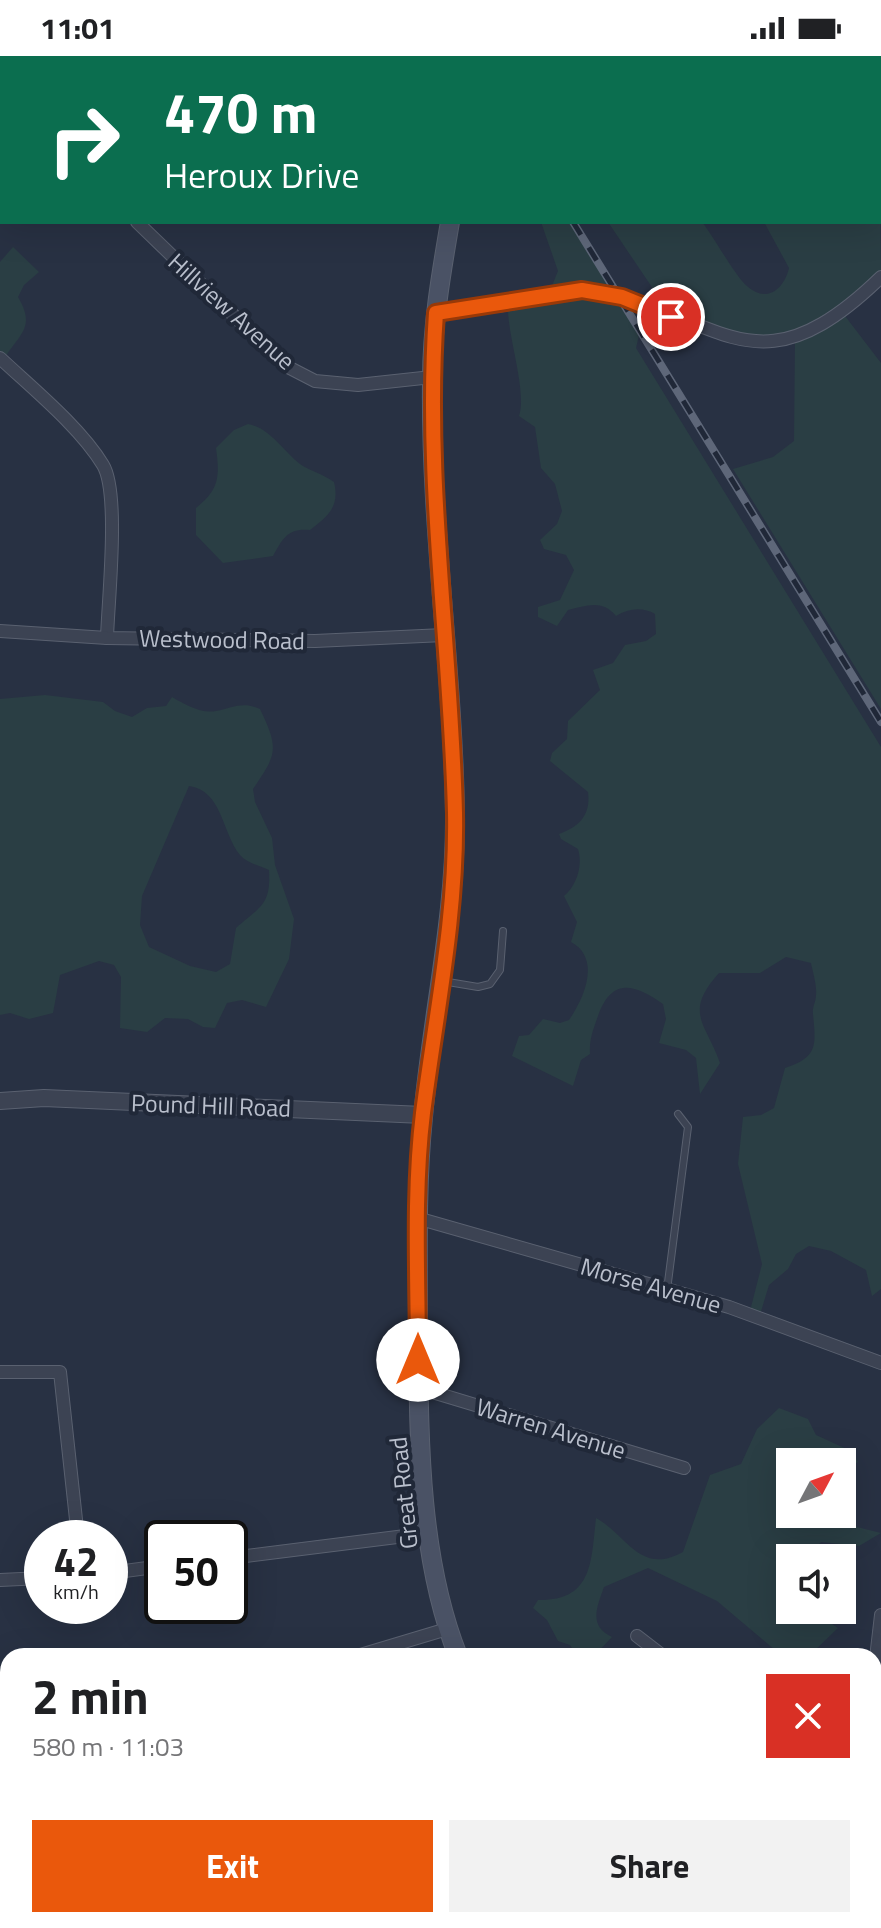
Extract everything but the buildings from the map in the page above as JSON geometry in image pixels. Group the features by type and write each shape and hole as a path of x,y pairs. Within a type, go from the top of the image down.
{"main road":[{"name":"Great Road","path":"450,224 436,313 432,377 433,467 455,813 453,899 423,1115 417,1218 419,1388 429,1533 447,1629 455,1648"}],"street":[{"name":"Hillview Avenue","path":"139,224 296,371 315,381 358,385 432,377"},
{"path":"436,313 582,290 622,297 731,339 779,343 827,323 881,277"},
{"path":"0,358 78,435 104,466 111,490 107,638"},
{"name":"Westwood Road","path":"0,631 107,638 315,641 444,635"},
{"name":"Pound Hill Road","path":"0,1101 44,1098 423,1115"},
{"name":"Morse Avenue","path":"417,1218 786,1325 881,1363"},
{"path":"0,1372 60,1372 76,1520"},
{"name":"Warren Avenue","path":"419,1388 684,1468"},
{"path":"248,1556 429,1533"},
{"path":"0,1580 24,1579"},
{"path":"877,1648 881,1615"},
{"path":"386,1648 447,1629"},
{"path":"637,1636 653,1648"}],"lane":[{"path":"442,981 478,987 490,984 500,970 503,931"},
{"path":"667,1290 687,1161 688,1127 678,1114"}],"shaded area":[{"path":"542,224 573,224 640,331 636,348 881,747 881,1289 872,1296 866,1270 831,1251 809,1246 796,1254 788,1269 769,1285 759,1318 749,1315 762,1264 738,1164 743,1117 761,1115 774,1108 785,1068 804,1059 812,1049 816,991 811,963 786,957 760,973 719,973 702,998 700,1009 704,1027 720,1063 700,1094 696,1058 686,1050 659,1043 666,1019 663,1004 633,989 617,990 604,1003 592,1035 590,1054 581,1060 573,1086 512,1056 519,1036 529,1035 543,1019 560,1023 569,1020 585,989 587,978 586,958 571,942 577,922 564,896 575,881 579,868 578,849 561,839 559,834 573,828 582,819 588,807 588,792 550,761 552,753 567,739 568,721 600,690 593,670 613,663 625,645 646,641 656,634 655,614 641,609 616,616 605,607 581,607 568,610 557,626 538,617 538,607 560,600 574,570 566,555 544,549 540,540 557,524 562,511 555,484 541,468 535,427 519,416 521,394 508,311 547,298 558,271"},
{"path":"609,224 703,224 742,281 761,294 779,288 789,268 765,224 880,224 881,276 842,312 881,363 881,709 733,469 773,457 794,441 795,339 759,340 668,311"},
{"path":"13,247 39,272 24,285 18,297 26,322 21,335 5,357 0,354 0,262"},
{"path":"248,424 270,435 300,464 334,482 334,504 310,530 296,531 287,536 273,556 223,563 196,535 196,508 216,482 216,448 234,430"},
{"path":"45,695 103,702 115,711 132,717 147,708 166,706 172,697 204,711 243,705 260,709 271,734 273,752 253,789 255,802 272,838 275,865 294,919 289,959 266,1007 242,1000 227,1003 215,1028 203,1027 188,1019 165,1018 147,1032 120,1028 121,977 114,965 99,961 60,975 53,1013 29,1019 10,1013 0,1015 0,699","holes":["189,786 200,789 215,804 240,855 269,870 268,891 263,904 236,928 230,964 216,972 190,966 149,947 140,925 142,896"]},
{"path":"779,1408 808,1419 816,1435 844,1448 776,1448 776,1528 856,1526 881,1533 859,1546 821,1542 776,1544 776,1624 832,1624 838,1628 817,1648 773,1648 717,1601 648,1568 604,1587 597,1609 597,1622 604,1633 612,1637 602,1648 572,1648 558,1641 547,1620 533,1608 538,1600 570,1594 586,1576 593,1550 596,1518 645,1556 668,1558 683,1552 710,1475 741,1464 757,1429"}],"railway":[{"path":"574,224 881,722"}],"route":[{"path":"418,1360 417,1218 423,1115 453,899 455,813 433,467 432,377 436,313 505,305 582,290 622,297 671,317"}]}
